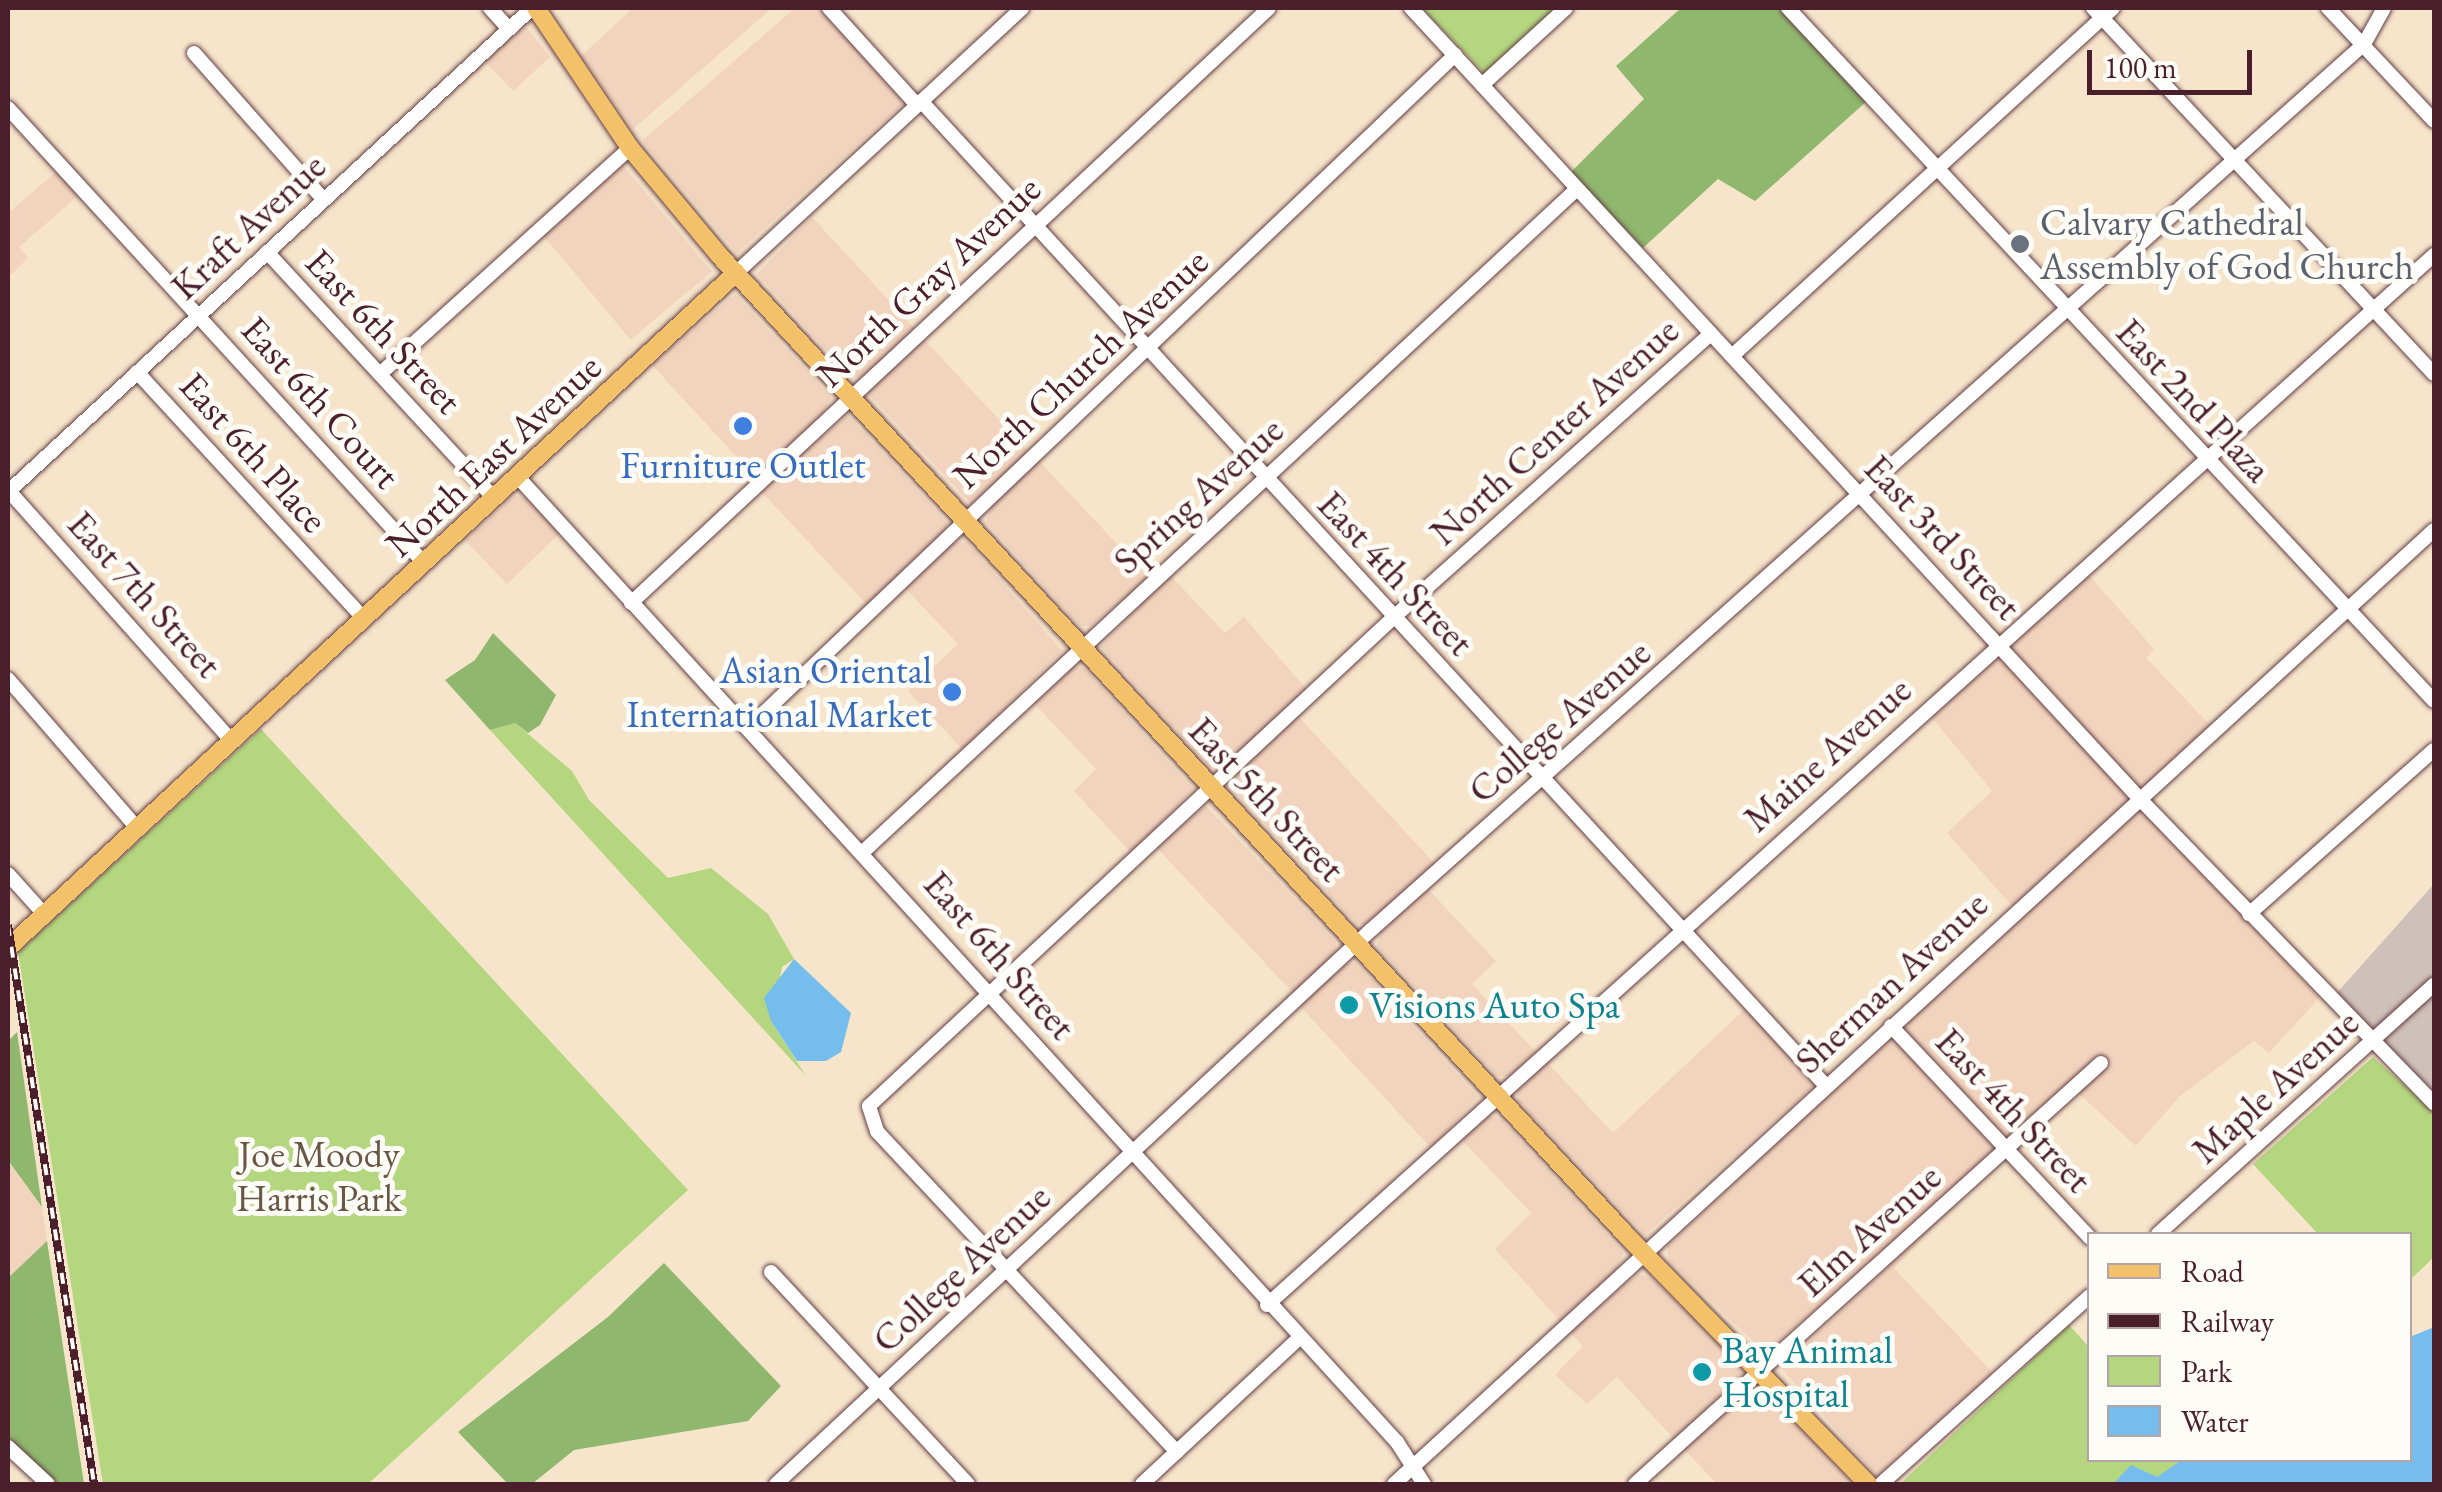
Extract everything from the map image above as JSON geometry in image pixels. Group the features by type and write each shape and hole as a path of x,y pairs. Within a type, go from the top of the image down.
{"main road":[{"name":"East 5th Street","path":"534,8 630,148 736,273 1644,1254 1868,1484"},
{"name":"North East Avenue","path":"8,948 736,273"}],"street":[{"path":"490,8 509,28"},
{"name":"Kraft Avenue","path":"8,491 534,8"},
{"name":"East 4th Street","path":"829,8 1826,1086"},
{"name":"North East Avenue","path":"736,273 1022,8"},
{"name":"North Gray Avenue","path":"632,602 1268,8"},
{"name":"East 3rd Street","path":"1411,8 2139,798 2371,1044 2434,1104"},
{"path":"1482,85 1566,8"},
{"path":"2328,8 2434,121"},
{"name":"College Avenue","path":"776,1484 1356,944 2068,314 2364,44 2384,8"},
{"name":"East 2nd Plaza","path":"1799,11 2068,314 2434,701"},
{"path":"2103,11 2235,162 2434,374"},
{"name":"North Center Avenue","path":"1732,356 2103,11"},
{"path":"194,53 324,200"},
{"name":"North Church Avenue","path":"749,727 1455,55"},
{"name":"East 6th Court","path":"8,108 424,564"},
{"path":"381,372 630,148"},
{"name":"Spring Avenue","path":"864,851 1578,189"},
{"name":"East 6th Street","path":"267,252 494,498"},
{"name":"Maine Avenue","path":"1267,1304 2434,256"},
{"name":"North Center Avenue","path":"1005,1271 878,1132 869,1106 1394,617 1711,334"},
{"name":"East 6th Place","path":"138,372 364,619"},
{"name":"East 6th Street","path":"518,476 991,992 1131,1154 1414,1466 1424,1484"},
{"name":"East 7th Street","path":"8,491 232,741"},
{"name":"Sherman Avenue","path":"1394,1484 2434,530"},
{"path":"8,679 138,828"},
{"path":"2249,914 2434,750"},
{"path":"8,874 44,914"},
{"name":"Maple Avenue","path":"2160,1232 2434,985"},
{"name":"East 4th Street","path":"1892,1026 2087,1235"},
{"name":"Elm Avenue","path":"1635,1484 2101,1062"},
{"path":"1005,1271 1177,1452"},
{"path":"771,1272 968,1484"},
{"path":"1882,1484 2087,1299"},
{"path":"1142,1484 1299,1338"},
{"path":"8,1446 48,1484"}],"shaded area":[{"path":"633,8 772,8 633,129 581,56"},
{"path":"795,8 821,8 901,95 901,106 737,253 642,141"},
{"path":"526,27 550,57 513,91 482,59"},
{"path":"620,162 712,272 631,340 539,230"},
{"path":"57,171 79,195 19,247 28,258 8,278 8,213"},
{"path":"812,217 916,330 861,378 849,376 757,274"},
{"path":"735,294 831,397 820,419 757,479 652,365"},
{"path":"923,338 1029,452 972,505 866,391"},
{"path":"848,415 947,522 945,533 869,607 760,490"},
{"path":"1039,461 1149,578 1090,626 1080,626 986,522 991,506"},
{"path":"514,495 528,499 560,533 507,584 465,540"},
{"path":"952,542 968,543 1062,651 963,750 908,691 958,644 905,588"},
{"path":"1169,574 1225,633 1244,617 1308,691 1221,769 1210,767 1101,647"},
{"path":"2089,575 2154,649 2146,658 2211,726 2141,789 2008,644"},
{"path":"1999,653 2131,798 2013,907 1947,833 1992,791 1929,714"},
{"path":"1069,666 1084,668 1193,789 1132,854 1074,791 1096,769 1030,699"},
{"path":"1297,715 1436,865 1366,924 1357,924 1233,790 1239,770"},
{"path":"1206,806 1336,942 1335,955 1295,995 1156,847"},
{"path":"2139,806 2319,998 2269,1053 2254,1041 2181,1095 2136,1146 2077,1092 2109,1063 2102,1055 2007,1140 1901,1026"},
{"path":"2434,884 2434,977 2372,1036 2334,996"},
{"path":"1426,887 1496,961 1472,984 1536,1052 1510,1076 1497,1076 1377,946 1382,927"},
{"path":"1356,963 1478,1097 1431,1148 1299,1005 1345,964"},
{"path":"2434,993 2434,1096 2380,1044"},
{"path":"1747,1007 1815,1085 1645,1235 1518,1100 1517,1088 1545,1060 1613,1133"},
{"path":"1892,1035 1998,1149 1765,1353 1669,1261 1667,1247"},
{"path":"1487,1116 1501,1119 1623,1252 1618,1269 1562,1323 1495,1249 1531,1213 1459,1137"},
{"path":"10,1157 42,1207 47,1241 8,1278"},
{"path":"1980,1180 1894,1268 1993,1373 1877,1476 1781,1368"},
{"path":"1639,1274 1654,1280 1745,1369 1675,1440 1617,1377 1587,1404 1555,1375 1583,1346 1569,1331"},
{"path":"1758,1382 1853,1484 1717,1484 1683,1448"}],"green space":[{"path":"1422,8 1558,8 1485,74"},
{"path":"1681,8 1780,8 1867,101 1755,201 1718,179 1643,248 1571,172 1644,99 1616,66"},
{"path":"493,633 556,695 540,725 528,733 515,723 490,730 445,680 475,660"},
{"path":"515,723 572,771 589,800 668,878 711,868 768,914 794,959 782,967 771,1021 806,1076 490,730"},
{"name":"Joe Moody Harris Park","path":"261,729 688,1190 368,1484 103,1484 18,952"},
{"path":"17,1032 42,1207 8,1160 8,1041"},
{"path":"2373,1057 2434,1112 2434,1257 2412,1278 2412,1232 2316,1232 2253,1164"},
{"path":"47,1241 84,1484 57,1484 8,1438 8,1278"},
{"path":"664,1263 781,1386 748,1421 574,1450 532,1484 508,1484 458,1432 608,1317"},
{"path":"2069,1325 2087,1345 2087,1462 2255,1462 2147,1484 2131,1466 2113,1484 1900,1484"}],"water":[{"path":"794,959 851,1013 841,1052 826,1061 797,1061 771,1021 764,998"},
{"path":"2434,1327 2434,1484 2113,1484 2131,1465 2157,1477 2179,1462 2412,1462 2412,1336"}],"railway":[{"path":"8,925 94,1484"}],"place":[{"name":"Calvary Cathedral Assembly of God Church","path":"2020,244"},
{"name":"Furniture Outlet","path":"743,426"},
{"name":"Asian Oriental International Market","path":"952,692"},
{"name":"Visions Auto Spa","path":"1349,1005"},
{"name":"Bay Animal Hospital","path":"1702,1372"}]}
